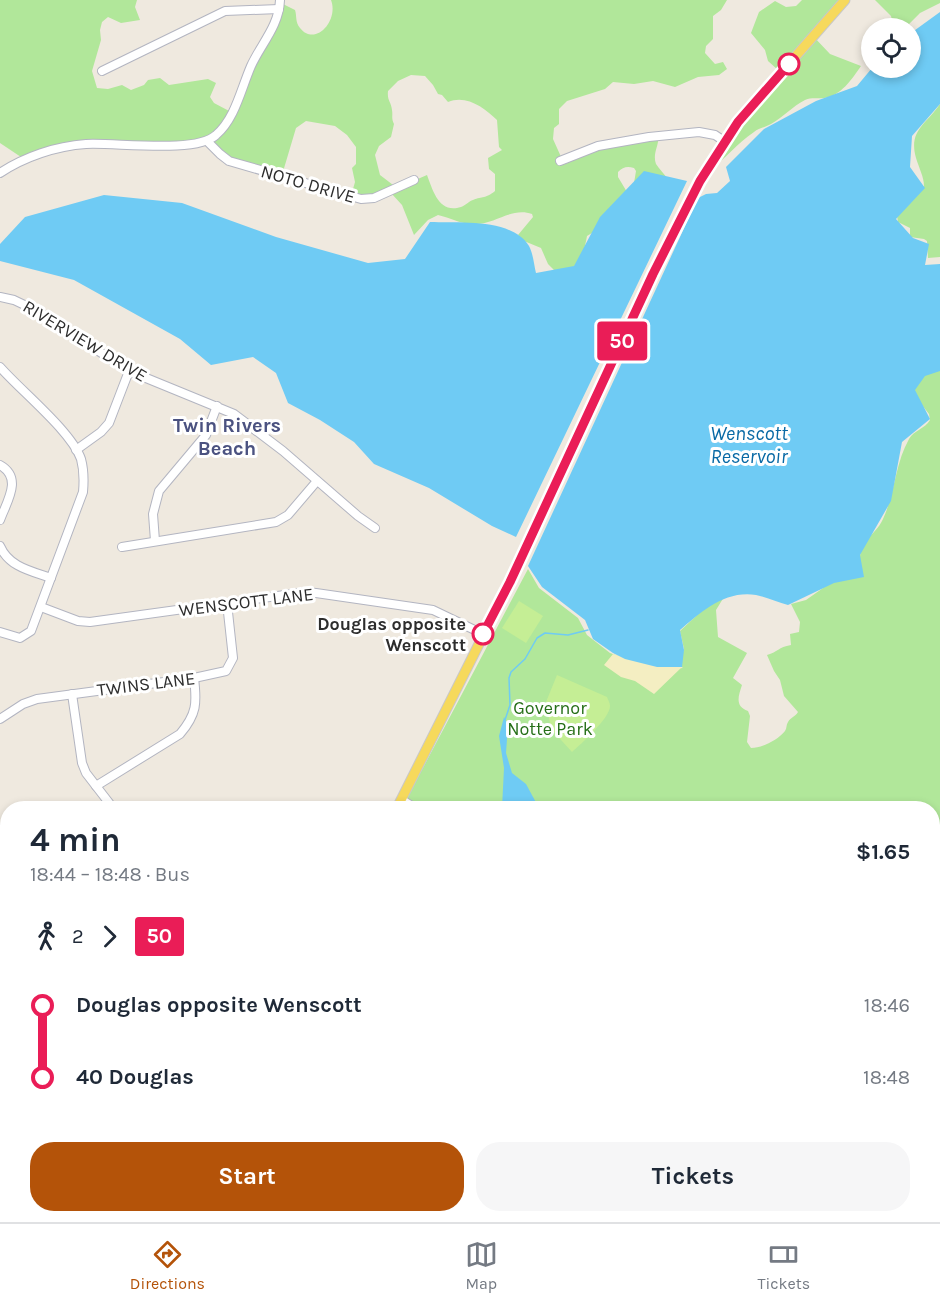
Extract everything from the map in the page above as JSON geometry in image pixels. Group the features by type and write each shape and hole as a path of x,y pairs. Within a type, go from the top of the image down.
{"main road":[{"path":"400,801 510,582 700,181 724,141 759,97 845,0"}],"street":[{"path":"0,173 32,156 83,144 173,145 214,138 229,120 252,63 275,25 279,4 225,11 102,71"},
{"path":"560,161 598,146 649,137 694,132 715,135 724,141"},
{"name":"NOTO DRIVE","path":"207,141 219,154 229,160 361,200 374,198 414,180"},
{"name":"RIVERVIEW DRIVE","path":"0,297 14,300 37,311 129,372 234,414 375,528"},
{"path":"0,367 56,425 76,450 83,471 83,492 31,631 20,638 0,632"},
{"path":"76,450 101,432 109,423 129,372"},
{"path":"155,540 153,514 155,500 164,484 206,435 216,406"},
{"path":"0,465 9,471 13,480 0,520"},
{"path":"122,547 276,522 288,515 317,481"},
{"path":"0,546 13,563 51,578"},
{"name":"WENSCOTT LANE","path":"41,607 78,621 90,622 306,592 433,610 483,634"},
{"name":"TWINS LANE","path":"0,718 23,704 38,699 194,678 226,671 233,658 227,603"},
{"path":"96,786 180,734 190,722 196,708 194,678"},
{"path":"72,694 82,763 108,801"}],"green space":[{"path":"0,0 137,0 135,7 140,20 121,23 108,17 102,22 101,40 92,71 97,88 108,89 122,85 131,90 144,85 148,80 160,78 169,85 208,79 216,83 210,97 214,103 231,112 283,4 295,10 300,28 312,35 319,33 329,23 333,8 331,0 727,0 721,10 713,16 713,39 706,46 705,53 715,64 723,62 727,69 719,75 698,77 675,87 653,81 634,84 613,82 605,89 567,101 559,109 559,124 554,128 553,139 562,159 658,135 655,160 668,180 634,183 636,171 634,168 625,167 620,170 618,177 630,197 600,228 587,236 581,258 575,266 568,269 555,271 548,264 541,248 524,241 518,235 533,217 532,214 525,212 476,224 438,215 428,220 414,235 402,205 391,193 376,197 351,196 355,182 352,168 356,164 356,147 347,135 335,126 306,121 296,128 282,175 220,157 207,142 106,144 21,157 0,143","holes":["411,75 425,76 438,94 448,102 468,101 481,107 497,120 499,147 502,150 488,158 489,169 495,174 495,191 461,207 453,208 442,204 427,175 397,188 380,175 375,155 379,146 391,137 394,124 388,91 398,81"]},
{"path":"802,0 843,0 813,36 830,54 861,66 846,86 836,94 801,102 769,125 748,136 708,171 778,70 768,61 765,50 751,33 759,12 775,1 786,7 796,6"},
{"path":"875,0 940,0 940,3 915,18 892,18"},
{"path":"940,104 940,257 928,258 927,241 910,237 910,228 898,222 897,216 924,186 914,148 915,141 920,128"},
{"name":"Governor Notte Park","path":"940,369 940,801 406,800 528,569 539,588 578,618 587,635 610,653 657,670 683,668 679,665 684,649 680,631 710,603 724,597 716,610 718,637 747,653 733,678 742,685 739,704 748,711 750,716 747,742 751,748 755,748 778,737 785,731 789,720 798,712 784,696 780,680 767,655 791,645 790,634 799,632 800,622 791,604 806,600 860,562 864,543 879,525 887,509 904,449 909,439 930,420 929,414 911,391 921,376"},
{"path":"519,601 543,616 526,643 502,628"},
{"name":"Governor Notte Park","path":"557,675 607,697 610,705 609,711 600,724 572,752 551,729 546,702"}],"sand":[{"path":"613,654 657,667 682,667 654,694 635,681 621,677 604,665"}],"water":[{"name":"Wenscott Reservoir","path":"940,12 940,104 912,136 910,167 925,188 896,219 913,238 929,244 925,265 940,264 940,371 925,376 915,390 930,419 902,442 891,501 860,555 864,577 834,583 788,605 756,595 745,594 724,599 696,616 680,630 684,650 682,667 657,667 625,659 593,639 585,620 542,587 528,566 698,198 706,194 717,193 730,181 726,167 764,129 816,101 857,86 864,78 921,78 921,26"},
{"path":"644,171 687,181 516,537 492,526 429,488 374,464 354,442 288,403 276,373 253,357 211,365 180,339 74,280 0,261 0,244 25,217 104,195 182,203 276,237 368,263 405,259 430,222 498,226 521,237 529,246 536,273 574,266 600,217"},
{"path":"504,717 508,725 506,753 512,773 526,784 535,801 502,801 504,768 499,736"}],"waterway":[{"path":"505,720 510,705 509,678 511,672 525,659 537,638 545,633 568,635 588,630"}],"bus line":[{"name":"50","path":"483,634 510,582 653,274 700,181 738,122 789,64"}],"place":[{"name":"Douglas opposite Wenscott","path":"483,634"}],"district":[{"name":"Twin Rivers Beach","path":"227,436"}]}
